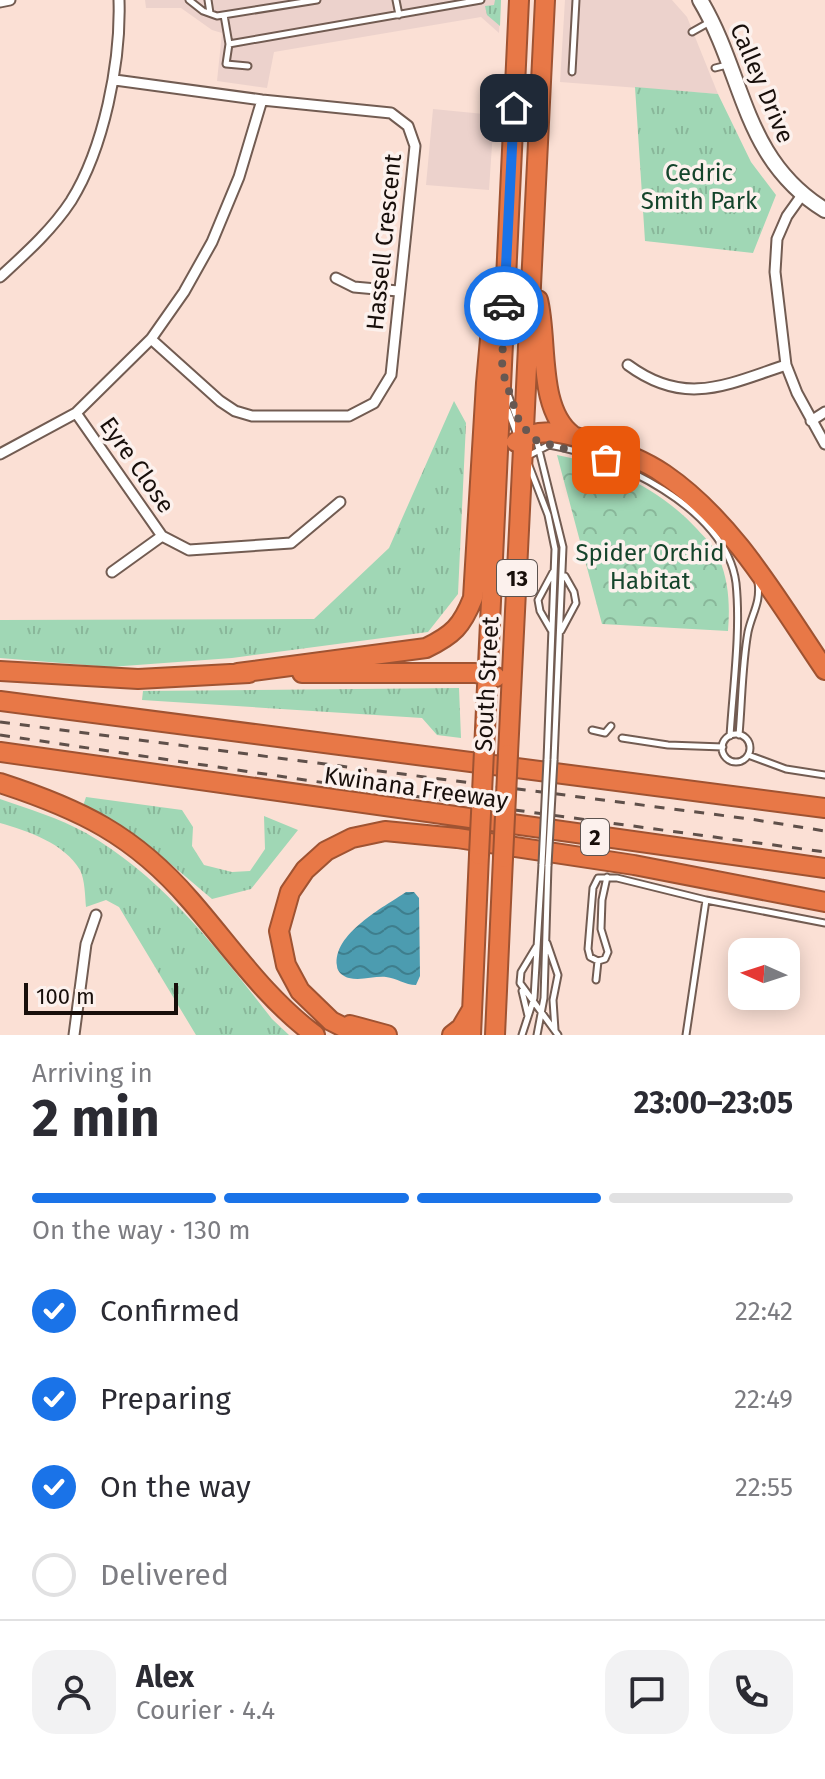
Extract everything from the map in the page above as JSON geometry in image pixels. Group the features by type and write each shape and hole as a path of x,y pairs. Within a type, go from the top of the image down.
{"highway":[{"name":"South Street","path":"494,1033 511,699 530,444 527,402 531,274 546,2"},
{"name":"South Street","path":"471,1035 517,6"},
{"path":"512,141 518,147 526,148 538,139"},
{"path":"238,673 426,648 448,638 465,618 473,598 493,300 508,214"},
{"path":"531,274 542,315 546,373 555,412 562,428 572,435"},
{"path":"499,462 508,449 530,444 548,432 572,435 632,457 663,473 708,511 757,569 825,670"},
{"path":"0,671 138,679 238,673 488,674 502,681 511,699"},
{"name":"Kwinana Freeway","path":"0,701 825,808"},
{"name":"Kwinana Freeway","path":"0,752 825,868"},
{"path":"0,783 79,811 147,857 189,898 252,976 315,1035"},
{"path":"359,1035 321,1013 300,991 280,946 282,917 290,892 314,860 338,843 368,834 385,831 457,838 634,865 825,902"},
{"path":"452,1035 461,1028 472,1008"},
{"path":"321,1013 387,1035"}],"main road":[{"name":"Calley Drive","path":"700,0 711,22 721,66 763,147 802,195 825,210"}],"street":[{"path":"0,2 10,0"},
{"path":"0,277 39,241 71,200 90,157 115,80 119,0"},
{"name":"Hassell Crescent","path":"115,80 262,100 391,113 408,126 415,146 391,375 374,403 349,416 252,416 235,411 220,401 151,339"},
{"path":"0,454 76,413 151,339 184,292 212,242 239,177 262,100"},
{"path":"802,195 782,228 774,256 786,365 825,444"},
{"path":"336,278 354,287 398,291"},
{"path":"628,365 648,380 688,390 733,383 786,365"},
{"path":"811,421 825,412"},
{"name":"Eyre Close","path":"76,413 162,536 189,550 291,543 340,502"},
{"path":"112,572 162,536"},
{"path":"74,1035 86,944 96,915"}],"lane":[{"path":"189,0 210,14 224,15 317,0"},
{"path":"208,0 210,14"},
{"path":"396,0 399,15"},
{"path":"572,72 576,0"},
{"path":"229,44 478,1"},
{"path":"224,15 229,44 226,64 248,66"},
{"path":"692,32 711,22"},
{"path":"502,370 513,410 530,444 563,547 545,865 542,939 545,961 544,1013"},
{"path":"502,370 508,413 530,444 548,515 555,549 557,620"},
{"path":"530,444 583,451 639,474 661,487 702,520 724,548 736,580 737,621 730,736 723,747 725,756 732,761 741,761 748,755 749,742 739,735 730,736"},
{"path":"555,567 538,600 543,615 556,634"},
{"path":"556,634 576,603 563,567"},
{"path":"739,735 748,633 758,609 757,569"},
{"path":"546,586 554,582 571,588"},
{"path":"543,615 557,620 572,613"},
{"path":"732,700 743,691"},
{"path":"592,730 605,733 611,726"},
{"path":"622,738 668,745 723,747"},
{"path":"748,755 786,769 825,775"},
{"path":"607,877 601,929 608,952 605,959 598,961 592,959 588,952 593,888 598,878 607,877 825,923"},
{"path":"686,1035 706,900"},
{"path":"522,1035 528,1021 542,939"},
{"path":"528,1021 519,978 542,939"},
{"path":"542,939 556,970 553,1000 556,1033"},
{"path":"527,964 545,961 556,970"},
{"path":"596,980 598,961"},
{"path":"522,988 544,1013 556,1033"},
{"path":"532,998 544,998 555,988"},
{"path":"537,1035 555,988"}],"shaded area":[{"path":"145,0 501,0 499,33 481,17 274,52 267,88 217,81 222,33 212,30 181,8 146,8"},
{"path":"565,0 672,0 687,17 718,94 560,82"},
{"path":"433,109 494,115 489,190 426,185"}],"green space":[{"path":"495,0 501,0 500,26 487,15 485,6 494,5"},
{"name":"Cedric Smith Park","path":"635,87 718,94 751,162 776,195 753,253 645,241"},
{"path":"454,401 466,423 458,594 428,632 232,658 110,667 0,658 0,620 314,619 389,548"},
{"name":"Spider Orchid Habitat","path":"557,455 596,465 633,481 667,502 697,529 715,550 725,576 728,631 602,624"},
{"path":"459,688 461,738 437,735 422,718 142,700 143,691"},
{"path":"86,797 182,810 193,827 192,846 204,865 232,872 250,871 265,849 264,816 298,830 251,889 212,899 153,849 83,806"},
{"path":"0,799 86,833 140,871 188,917 272,1019 289,1035 196,1035 119,907 106,900 86,907 83,878 73,861 44,839 0,823"}],"water":[{"path":"406,892 414,892 419,898 420,976 416,985 386,977 358,979 343,975 337,966 338,954 351,932"}],"railway":[{"path":"0,722 825,831"},
{"path":"0,735 448,801 825,852"}],"way so far":[{"path":"504,306 502,370 520,424 537,441 583,451 606,460"}],"route":[{"path":"504,306 514,108"}]}
